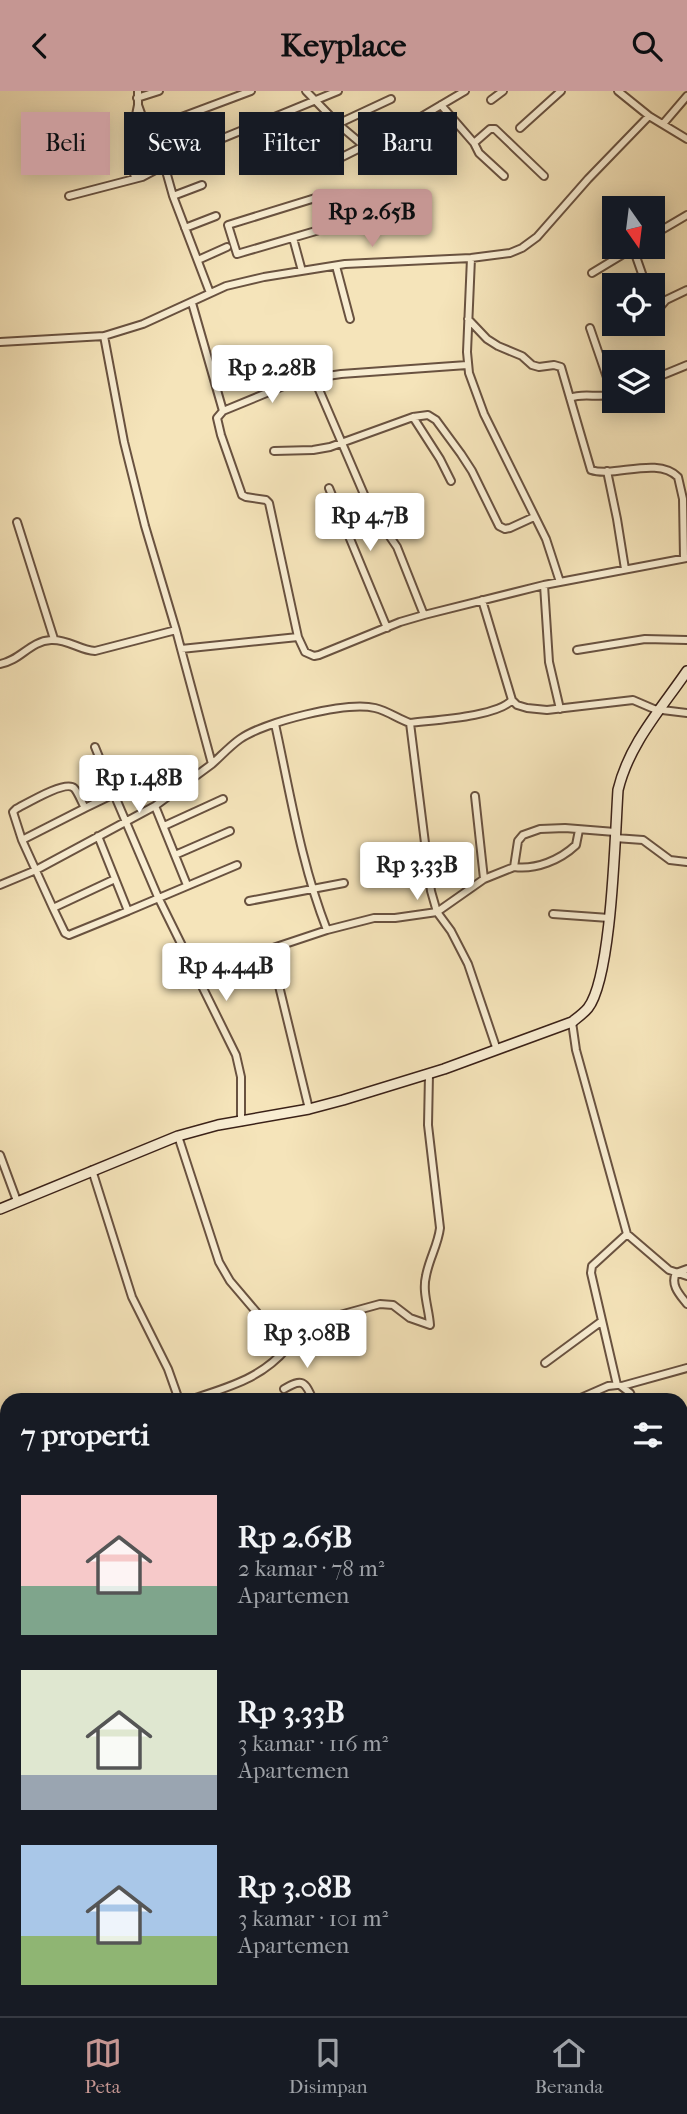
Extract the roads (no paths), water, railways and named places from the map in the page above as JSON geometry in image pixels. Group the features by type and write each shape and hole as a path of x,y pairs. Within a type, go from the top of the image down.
{"street":[{"path":"135,179 129,151 138,98 159,91"},
{"path":"195,112 251,91"},
{"path":"306,91 327,112"},
{"path":"225,138 338,91"},
{"path":"428,112 464,91"},
{"path":"491,100 503,91"},
{"path":"520,128 561,91"},
{"path":"618,91 649,116 687,139"},
{"path":"663,124 687,96"},
{"path":"344,121 391,99"},
{"path":"441,105 474,143 479,153 504,176"},
{"path":"0,342 104,336 143,324 210,293 241,282 302,271 510,253 528,244 649,116"},
{"path":"344,129 358,141"},
{"path":"474,143 490,129 495,129 544,176"},
{"path":"69,196 145,175"},
{"path":"167,175 210,293"},
{"path":"173,196 202,185"},
{"path":"326,195 228,225 237,254 333,226"},
{"path":"665,228 687,215"},
{"path":"185,228 216,216"},
{"path":"293,238 302,271"},
{"path":"198,260 227,247"},
{"path":"471,258 467,365 484,414 546,539 559,582"},
{"path":"592,273 615,259"},
{"path":"336,266 350,319"},
{"path":"665,301 687,291"},
{"path":"192,303 223,411"},
{"path":"467,365 314,378 286,385 217,415 242,495 263,499 269,503 298,637 305,652 314,656 424,615 482,600 544,585 686,558 683,499 678,477 667,471 646,468 594,471 589,466 561,367 532,365 522,356 487,339 468,319"},
{"path":"590,328 602,363"},
{"path":"104,336 124,442 145,526 212,764"},
{"path":"665,374 687,365"},
{"path":"314,378 369,506 397,547 424,615"},
{"path":"570,398 579,395 602,397"},
{"path":"274,451 313,450 342,444 425,415 432,417 444,431 472,471 499,526 510,528 534,517"},
{"path":"413,417 451,481"},
{"path":"607,471 625,569"},
{"path":"329,488 387,628"},
{"path":"17,522 54,639"},
{"path":"544,585 549,662 560,709"},
{"path":"482,600 512,700 517,705 560,709 633,700 649,708 687,713"},
{"path":"0,664 11,661 34,644 54,639 68,641 95,652 176,630"},
{"path":"181,649 298,637"},
{"path":"577,650 646,639 687,641"},
{"path":"0,1209 202,1128 309,1109 429,1074 572,1022 588,1008 593,999 602,965 609,918 618,790 627,761 687,671"},
{"path":"0,885 36,870 155,806 187,784 241,738 275,724 360,706 386,711 410,723 499,709 512,700"},
{"path":"410,723 429,877 437,912 451,931 468,964 497,1050"},
{"path":"275,724 313,889 327,930"},
{"path":"95,747 158,897 236,1055 241,1077 241,1122"},
{"path":"22,840 170,763 187,784"},
{"path":"85,808 74,788 68,785 16,809 13,815 53,908 65,933 69,935 237,865"},
{"path":"475,796 484,880"},
{"path":"164,827 223,799"},
{"path":"155,806 187,885"},
{"path":"514,867 516,846 523,835 540,829 565,828 643,840 670,860 687,862"},
{"path":"174,855 230,831"},
{"path":"188,960 270,949 374,918 437,912 484,880 514,867 527,868 554,860 576,845 579,831"},
{"path":"98,836 128,911"},
{"path":"53,908 115,879"},
{"path":"249,901 344,883"},
{"path":"553,914 609,918"},
{"path":"270,949 309,1109"},
{"path":"572,1022 576,1049 627,1234 669,1270 687,1276"},
{"path":"210,1393 248,1380 277,1360 287,1348 318,1324 340,1315 380,1304 393,1305 411,1318 430,1325 425,1277 439,1240 440,1228 428,1125 429,1074"},
{"path":"178,1136 219,1262 230,1281 287,1348"},
{"path":"0,1155 18,1201"},
{"path":"92,1170 132,1297 168,1369 177,1393"},
{"path":"627,1234 591,1269 619,1385 630,1393"},
{"path":"687,1269 676,1273 673,1279 687,1304"},
{"path":"545,1363 602,1321"},
{"path":"596,1393 687,1368"},
{"path":"284,1389 295,1382 303,1383 310,1393"}]}
